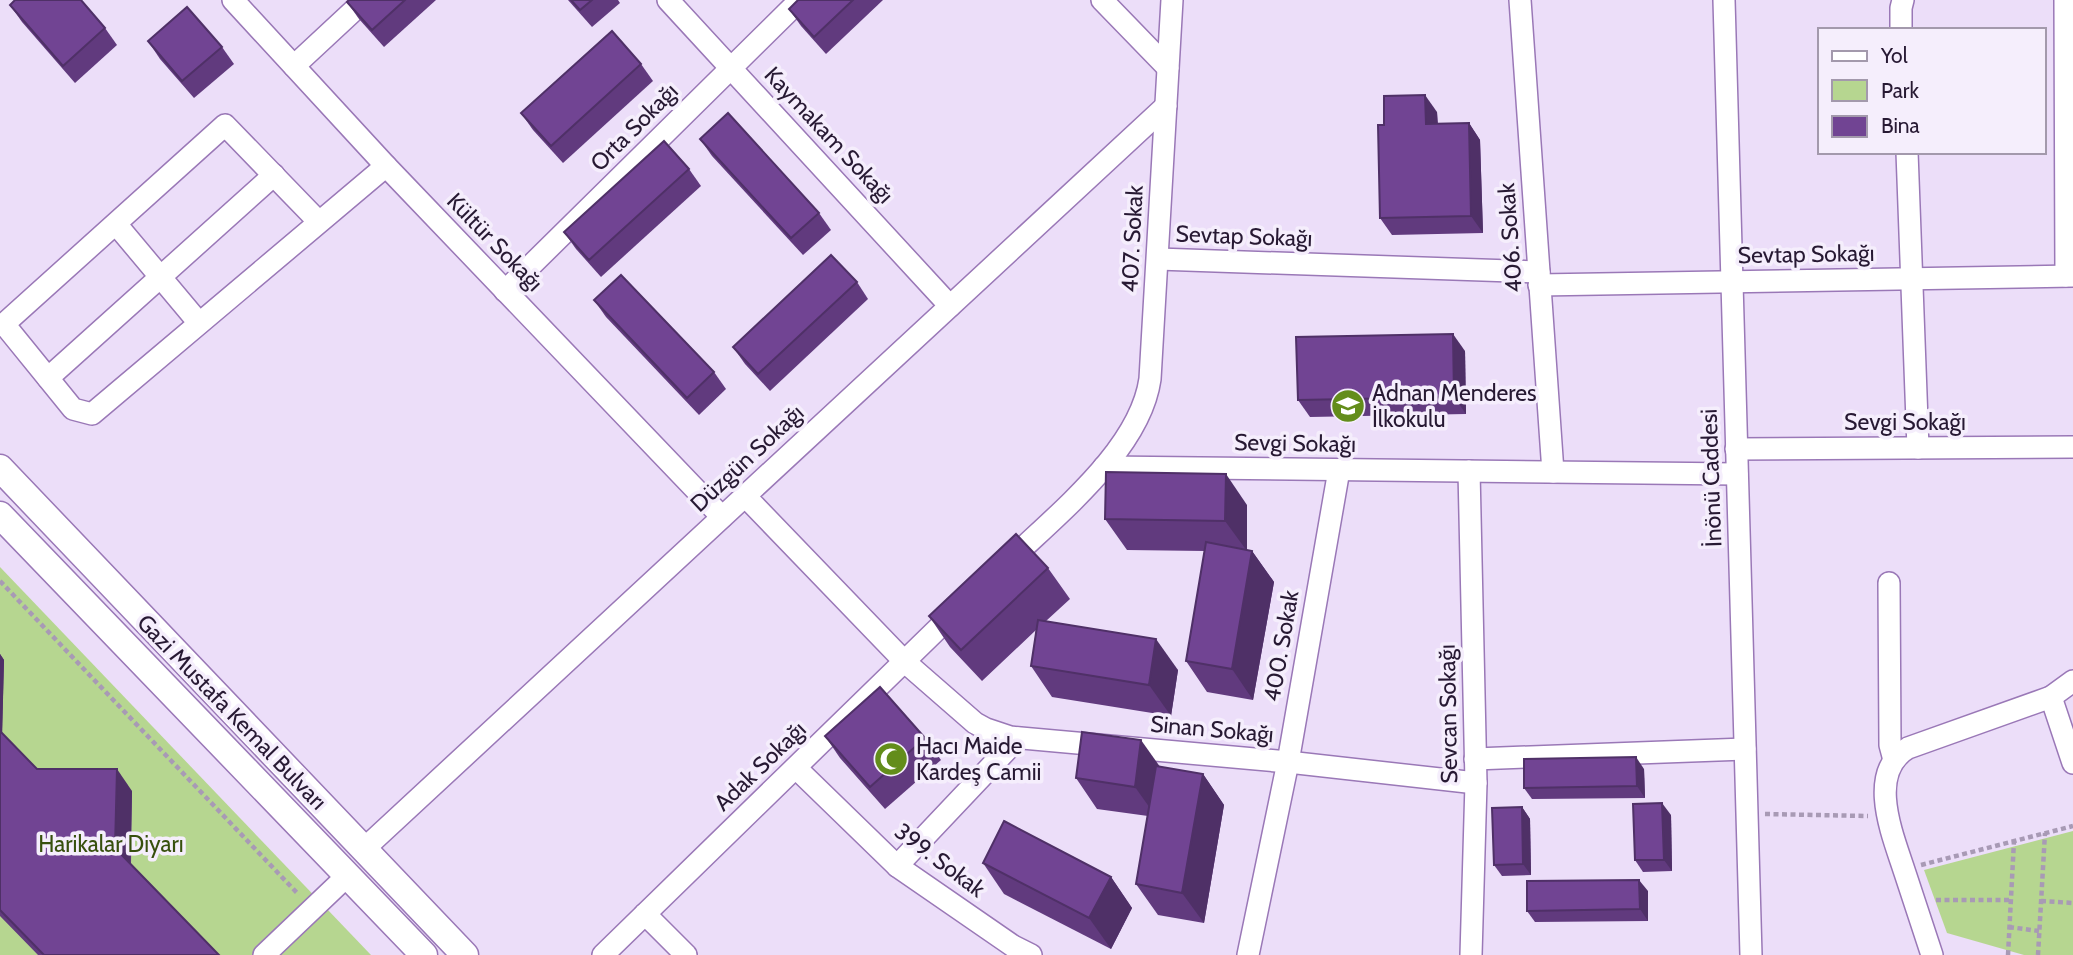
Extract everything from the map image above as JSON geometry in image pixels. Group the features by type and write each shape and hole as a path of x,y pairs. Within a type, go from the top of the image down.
{"main road":[{"name":"Gazi Mustafa Kemal Bulvarı","path":"0,468 465,955"},
{"name":"Gazi Mustafa Kemal Bulvarı","path":"0,515 424,955"}],"street":[{"name":"Kültür Sokağı","path":"233,0 386,166 722,517"},
{"path":"294,66 365,0"},
{"name":"Kaymakam Sokağı","path":"668,0 950,306"},
{"name":"Orta Sokağı","path":"505,291 800,0"},
{"path":"1102,0 1168,68"},
{"name":"407. Sokak","path":"1104,467 1129,436 1146,400 1150,379 1172,0"},
{"name":"406. Sokak","path":"1520,0 1553,472"},
{"name":"İnönü Caddesi","path":"1724,0 1751,955"},
{"path":"1901,28 1900,8 1903,0"},
{"path":"2068,9 2070,276"},
{"name":"Düzgün Sokağı","path":"363,849 1166,106"},
{"path":"319,222 225,125 4,324 73,408 92,414 386,166"},
{"path":"1907,154 1918,448"},
{"path":"48,378 274,175"},
{"path":"116,224 199,323"},
{"name":"Sevtap Sokağı","path":"1158,259 1539,278 1732,281 2070,276"},
{"name":"Sevgi Sokağı","path":"1736,449 2073,447"},
{"path":"994,575 1104,467"},
{"name":"Sevgi Sokağı","path":"1104,467 1737,474"},
{"name":"400. Sokak","path":"1248,955 1288,762 1339,470"},
{"name":"Sevcan Sokağı","path":"1469,471 1476,783 1471,955"},
{"name":"Sinan Sokağı","path":"745,496 905,662 975,723 996,733 1018,738 1288,762 1476,783"},
{"path":"1889,583 1890,745 1894,760"},
{"name":"Adak Sokağı","path":"603,955 974,594"},
{"path":"1932,955 1887,816 1886,781 1894,760 1908,748 2051,697 2073,681"},
{"path":"2051,697 2073,763"},
{"path":"897,866 1018,738"},
{"path":"1475,759 1745,749"},
{"name":"399. Sokak","path":"796,768 897,866 1017,952"},
{"path":"264,955 347,876"},
{"path":"645,914 685,955"}],"path":[{"path":"0,581 312,909"},
{"path":"1746,814 1887,816"},
{"path":"1904,870 2073,826"},
{"path":"2038,955 2045,834"},
{"path":"2008,955 2014,841"},
{"path":"1914,900 2011,900"},
{"path":"2041,901 2073,903"},
{"path":"2009,927 2039,931"}],"green space":[{"name":"Harikalar Diyarı","path":"0,567 371,955 0,955"},
{"path":"2073,831 2073,955 2024,955 1947,933 1924,870"}],"building":[{"path":"15,0 81,0 105,28 63,66 10,5"},
{"path":"405,0 372,30 347,2"},
{"path":"571,0 592,0 580,10"},
{"path":"798,0 853,0 814,37 789,9"},
{"path":"187,7 222,47 182,81 148,41"},
{"path":"612,31 641,64 551,146 521,113"},
{"path":"1425,95 1426,124 1469,123 1471,216 1380,218 1378,125 1384,125 1384,96"},
{"path":"728,113 819,213 791,238 700,139"},
{"path":"664,141 689,169 589,260 564,232"},
{"path":"831,255 857,282 758,374 733,347"},
{"path":"621,275 714,372 687,398 594,300"},
{"path":"1453,334 1454,397 1298,400 1296,337"},
{"path":"1106,472 1226,474 1225,521 1105,519"},
{"path":"1016,534 1048,568 961,650 929,616"},
{"path":"1206,542 1252,551 1232,669 1186,661"},
{"path":"1038,620 1156,639 1149,685 1031,666"},
{"path":"880,687 925,738 870,787 825,736"},
{"path":"0,731 37,769 117,769 115,848 219,955 44,955 0,910"},
{"path":"1082,732 1141,740 1135,787 1076,778"},
{"path":"1636,757 1637,786 1524,788 1524,759"},
{"path":"1156,766 1203,774 1182,893 1136,884"},
{"path":"1662,803 1664,860 1635,860 1633,804"},
{"path":"1522,807 1523,864 1494,865 1492,808"},
{"path":"1004,821 1111,877 1089,918 983,863"},
{"path":"1639,880 1640,909 1527,911 1527,881"}],"place":[{"name":"Adnan Menderes İlkokulu","path":"1348,406"},
{"name":"Hacı Maide Kardeş Camii","path":"891,759"}]}
